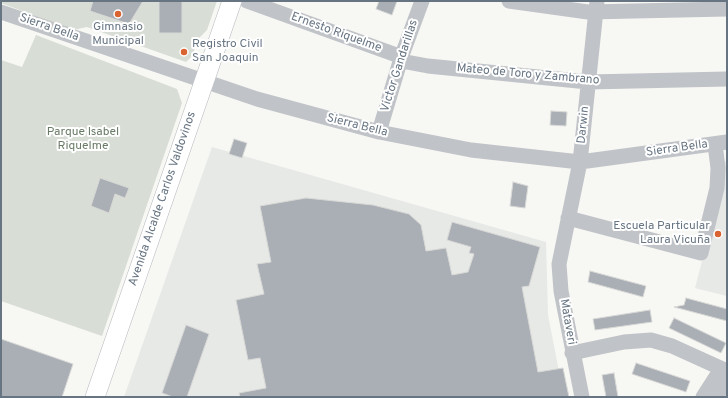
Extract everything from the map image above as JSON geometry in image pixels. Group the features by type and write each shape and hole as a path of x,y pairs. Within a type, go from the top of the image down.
{"main road":[{"name":"Avenida Alcalde Carlos Valdovinos","path":"95,397 232,1"}],"street":[{"name":"Ernesto Riquelme","path":"247,1 402,58"},
{"name":"Victor Gandarillas","path":"379,132 402,58 422,1"},
{"path":"509,1 596,6 727,9"},
{"path":"560,1 596,6 727,2"},
{"name":"Darwin","path":"561,247 580,162 596,6"},
{"name":"Sierra Bella","path":"1,12 204,82 291,109 379,132 471,150 564,162 580,162 721,143"},
{"name":"Mateo de Toro y Zambrano","path":"402,58 588,79 727,79"},
{"name":"Mateo de Toro y Zambrano","path":"588,79 727,72"},
{"path":"568,218 701,253 717,188 721,143"},
{"name":"Mataveri","path":"561,247 559,277 572,353 582,397"},
{"path":"572,353 624,342 651,340 672,346 725,373"},
{"path":"703,397 725,373"},
{"path":"716,397 725,373"}],"shaded area":[{"path":"212,147 546,242 548,315 564,397 124,397"},
{"name":"Escuela Particular Laura Vicuña","path":"721,161 727,161 727,296 695,288 723,181"}],"green space":[{"path":"1,1 217,1 207,30 198,39 192,56 186,62 87,27 73,30 1,3"},
{"name":"Parque Isabel Riquelme","path":"36,35 177,89 182,103 102,336 1,301 1,60 22,67"}],"building":[{"name":"Gimnasio Municipal","path":"93,1 143,1 129,24 90,11"},
{"path":"159,1 182,1 182,33 159,33"},
{"path":"379,1 397,1 392,15 376,9"},
{"path":"551,111 567,112 566,126 550,125"},
{"path":"234,139 247,143 242,158 229,154"},
{"path":"100,178 129,188 125,198 115,194 109,213 91,206"},
{"path":"513,182 528,186 525,208 510,206"},
{"path":"306,198 373,205 409,214 421,225 426,251 446,248 452,275 468,272 474,254 469,253 471,247 447,240 452,222 540,247 529,286 522,287 538,372 563,368 569,397 240,397 239,393 266,388 260,358 248,360 236,300 264,294 257,264 271,262 260,206"},
{"path":"590,271 646,286 643,297 588,282"},
{"path":"686,298 727,309 727,321 674,307 684,305"},
{"path":"650,310 652,322 595,330 593,319"},
{"path":"674,318 726,343 721,353 669,328"},
{"path":"186,325 209,334 187,397 173,397 162,393"},
{"path":"1,339 73,364 62,397 1,397"},
{"path":"636,363 690,381 686,392 632,374"},
{"path":"614,373 618,397 606,397 602,375"}],"place":[{"name":"Gimnasio Municipal","path":"118,14"},
{"name":"Registro Civil San Joaquin","path":"184,52"},
{"name":"Escuela Particular Laura Vicuña","path":"718,234"}]}
